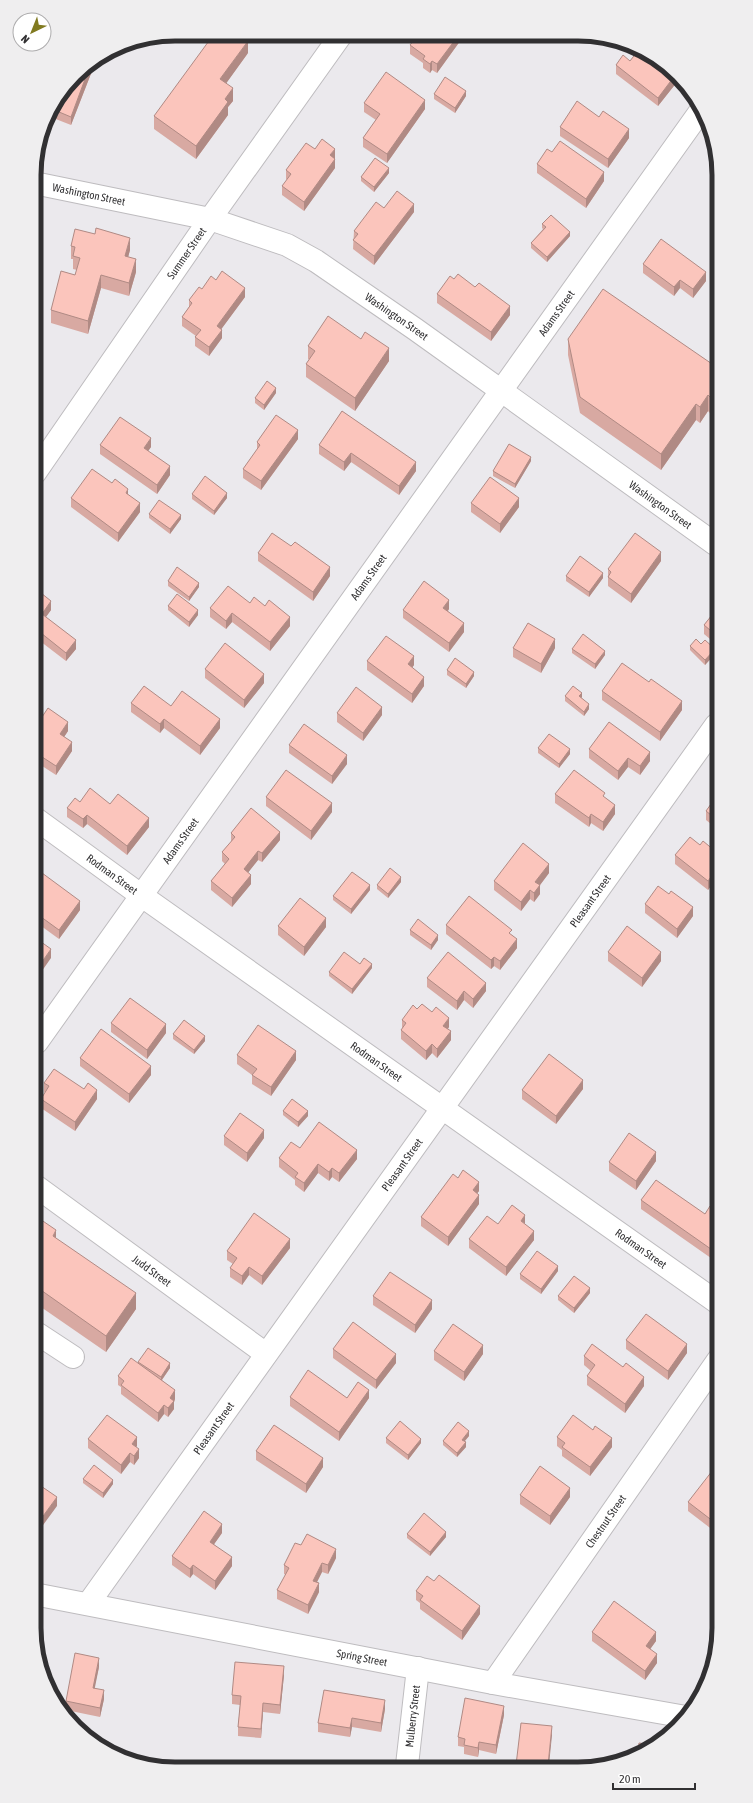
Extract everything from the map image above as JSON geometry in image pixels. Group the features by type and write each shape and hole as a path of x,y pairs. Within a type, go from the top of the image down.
{"street":[{"name":"Summer Street","path":"41,464 210,219 337,41"},
{"name":"Adams Street","path":"41,1036 500,390 698,115"},
{"name":"Washington Street","path":"41,184 210,219 287,245 316,261 712,541"},
{"name":"Pleasant Street","path":"88,1604 712,731"},
{"name":"Rodman Street","path":"41,823 142,896 712,1299"},
{"name":"Judd Street","path":"41,1189 266,1354"},
{"path":"41,1336 73,1357"},
{"name":"Chestnut Street","path":"493,1683 712,1369"},
{"name":"Spring Street","path":"41,1595 493,1683 679,1716"},
{"name":"Mulberry Street","path":"407,1762 418,1668"}],"building":[{"path":"209,41 248,41 220,79 233,88 225,99 228,102 196,146 154,116"},
{"path":"413,41 454,41 437,64 432,61 430,64 423,59 425,56 410,45"},
{"path":"635,54 645,59 672,79 658,98 616,65 623,55 630,61"},
{"path":"386,72 425,100 387,154 363,138 380,114 364,103"},
{"path":"87,75 71,117 57,111 80,80"},
{"path":"445,77 466,91 455,108 434,94"},
{"path":"577,101 599,117 603,111 629,129 608,159 560,127"},
{"path":"322,139 335,149 330,155 335,159 304,202 282,186 291,174 286,170 306,143 315,149"},
{"path":"560,141 604,172 586,199 537,164 547,149 552,152"},
{"path":"375,158 389,168 374,187 361,177"},
{"path":"397,191 414,204 374,256 353,240 358,234 354,231 376,202 384,208"},
{"path":"551,215 570,232 547,257 531,243 546,227 542,224"},
{"path":"96,228 130,238 125,256 136,259 129,283 101,275 88,321 51,310 61,271 75,275 80,258 73,256 75,247 71,246 75,229 95,234"},
{"path":"661,239 706,272 693,289 680,280 674,287 643,264"},
{"path":"222,271 245,288 217,326 222,330 209,347 195,337 201,330 182,317 192,303 189,300 199,287 202,289 211,276 216,280"},
{"path":"458,274 475,287 479,283 510,306 491,332 437,294 450,276 454,279"},
{"path":"603,289 712,364 712,397 711,398 708,395 700,407 696,404 661,454 580,397 568,339"},
{"path":"328,316 361,339 365,332 389,348 355,398 306,364 315,351 308,346"},
{"path":"267,381 276,388 264,405 255,398"},
{"path":"342,411 416,462 399,486 351,453 344,462 319,445"},
{"path":"276,415 298,430 261,481 243,469 260,445 257,442"},
{"path":"120,417 151,438 144,448 170,466 157,485 100,445"},
{"path":"509,444 531,457 515,484 493,471"},
{"path":"92,469 112,483 115,479 128,489 126,493 140,503 118,533 71,498"},
{"path":"205,476 227,493 214,511 192,494"},
{"path":"490,477 519,498 500,524 471,503"},
{"path":"159,500 181,515 170,529 149,514"},
{"path":"272,533 291,546 295,542 330,567 313,592 258,553"},
{"path":"635,533 661,552 631,594 608,577 611,572 608,569"},
{"path":"580,556 603,573 589,592 566,576"},
{"path":"177,567 199,583 189,597 168,581"},
{"path":"424,581 449,600 443,608 464,623 449,643 403,610"},
{"path":"228,586 250,603 254,597 265,606 269,600 290,617 270,642 232,613 226,621 210,608"},
{"path":"41,593 51,601 42,614 76,640 66,653 41,633"},
{"path":"177,594 198,610 189,622 168,606"},
{"path":"712,615 712,632 704,625"},
{"path":"528,623 555,639 541,664 513,648"},
{"path":"583,634 605,651 595,664 572,649"},
{"path":"386,636 414,656 408,664 424,677 412,694 367,661"},
{"path":"696,639 701,644 705,640 712,646 712,652 705,660 690,646"},
{"path":"225,643 264,674 244,700 205,669"},
{"path":"455,658 474,672 466,684 447,670"},
{"path":"622,663 649,682 651,679 682,701 660,732 602,691"},
{"path":"144,686 171,706 182,691 220,719 200,746 164,719 160,724 131,703"},
{"path":"573,686 582,693 579,696 589,704 584,712 565,696"},
{"path":"356,687 382,707 363,733 337,713"},
{"path":"48,708 68,722 60,734 72,742 56,766 41,756 41,718"},
{"path":"609,722 650,752 640,766 628,758 618,771 589,749"},
{"path":"304,724 347,755 332,776 289,745"},
{"path":"549,734 570,749 559,764 538,748"},
{"path":"286,770 332,803 311,831 266,797"},
{"path":"574,770 605,793 603,796 615,805 603,822 591,814 589,818 555,794"},
{"path":"90,788 110,804 118,794 149,818 127,846 87,815 83,819 67,808 75,798 80,802"},
{"path":"712,803 712,816 706,811"},
{"path":"251,808 280,832 262,853 258,851 244,869 251,875 232,898 211,881 229,859 222,852 235,837 231,833"},
{"path":"690,837 700,845 703,841 712,848 712,878 711,877 708,881 675,855"},
{"path":"523,843 549,864 535,882 540,885 534,893 530,890 521,902 494,881"},
{"path":"390,868 401,877 388,894 377,885"},
{"path":"41,872 80,901 59,930 41,917"},
{"path":"352,872 370,885 351,909 333,896"},
{"path":"658,886 669,894 671,891 693,907 677,929 645,904"},
{"path":"469,896 512,930 509,933 517,939 500,961 494,957 491,960 446,925"},
{"path":"300,898 326,918 304,947 278,926"},
{"path":"418,919 438,935 431,945 410,930"},
{"path":"627,926 661,952 642,978 608,952"},
{"path":"41,942 51,949 41,963"},
{"path":"344,952 360,964 364,958 372,964 352,989 329,972"},
{"path":"448,952 486,983 473,999 464,991 457,1001 427,978"},
{"path":"130,998 166,1024 147,1050 111,1023"},
{"path":"422,1004 432,1012 436,1007 449,1018 443,1026 451,1031 437,1049 432,1044 426,1051 401,1030 406,1023 402,1020 413,1005 417,1009"},
{"path":"184,1020 205,1036 194,1050 173,1034"},
{"path":"258,1025 296,1051 271,1087 252,1075 257,1069 237,1055"},
{"path":"101,1029 151,1066 129,1094 80,1058"},
{"path":"549,1054 583,1080 556,1116 522,1090"},
{"path":"54,1069 84,1089 88,1083 97,1090 75,1122 41,1099 49,1086 44,1083"},
{"path":"292,1099 308,1111 298,1122 283,1111"},
{"path":"240,1113 264,1130 247,1153 224,1136"},
{"path":"319,1122 357,1150 339,1173 332,1168 329,1172 318,1164 304,1183 295,1177 298,1173 279,1158 291,1142 300,1148"},
{"path":"629,1133 656,1152 636,1181 609,1162"},
{"path":"463,1170 479,1182 473,1190 479,1195 448,1237 421,1217 453,1174 458,1178"},
{"path":"656,1180 705,1214 710,1206 712,1208 712,1250 641,1200"},
{"path":"512,1205 525,1215 521,1221 534,1231 506,1267 469,1239 487,1216 498,1224"},
{"path":"254,1213 290,1239 262,1276 249,1267 242,1276 230,1268 237,1258 227,1251"},
{"path":"41,1220 56,1230 53,1236 136,1293 106,1336 41,1290"},
{"path":"537,1251 558,1266 541,1289 520,1274"},
{"path":"390,1272 432,1300 415,1325 373,1296"},
{"path":"574,1276 590,1288 574,1308 558,1296"},
{"path":"646,1314 687,1344 668,1371 626,1340"},
{"path":"353,1322 396,1354 376,1380 333,1349"},
{"path":"453,1324 483,1345 464,1372 434,1351"},
{"path":"592,1344 623,1367 626,1363 644,1377 625,1404 587,1376 595,1365 584,1356"},
{"path":"148,1348 170,1363 161,1377 138,1362"},
{"path":"131,1358 175,1390 170,1398 174,1401 168,1408 164,1405 158,1413 121,1385 124,1381 118,1376"},
{"path":"308,1370 347,1398 358,1382 369,1390 339,1432 290,1397"},
{"path":"107,1415 137,1437 132,1444 139,1449 134,1456 130,1453 121,1465 88,1439"},
{"path":"573,1415 593,1430 595,1426 612,1438 590,1467 562,1447 565,1443 557,1437"},
{"path":"400,1421 421,1439 408,1455 386,1438"},
{"path":"458,1422 469,1431 462,1440 466,1442 457,1453 443,1441"},
{"path":"274,1425 323,1458 306,1484 256,1451"},
{"path":"94,1465 113,1480 103,1493 83,1479"},
{"path":"540,1466 570,1488 550,1516 520,1495"},
{"path":"712,1471 712,1520 688,1502"},
{"path":"41,1486 57,1497 41,1519"},
{"path":"204,1511 222,1524 210,1542 232,1557 215,1581 193,1565 190,1569 172,1556"},
{"path":"424,1513 446,1532 430,1552 407,1534"},
{"path":"307,1534 336,1549 328,1565 322,1563 313,1581 319,1583 308,1605 277,1590 289,1568 284,1565 295,1543 301,1545"},
{"path":"439,1575 480,1606 462,1631 420,1600 423,1596 416,1591 427,1576 434,1581"},
{"path":"614,1601 656,1632 646,1646 657,1654 645,1671 592,1632"},
{"path":"75,1653 99,1658 93,1688 104,1690 100,1708 66,1701"},
{"path":"235,1662 284,1666 280,1705 263,1703 261,1729 238,1727 241,1696 232,1695"},
{"path":"324,1690 385,1700 381,1723 352,1718 350,1728 318,1723"},
{"path":"465,1698 504,1706 496,1745 479,1742 478,1748 464,1745 465,1739 458,1737"},
{"path":"521,1723 552,1726 548,1762 516,1762"},
{"path":"639,1743 645,1744 645,1744 638,1747"}]}
